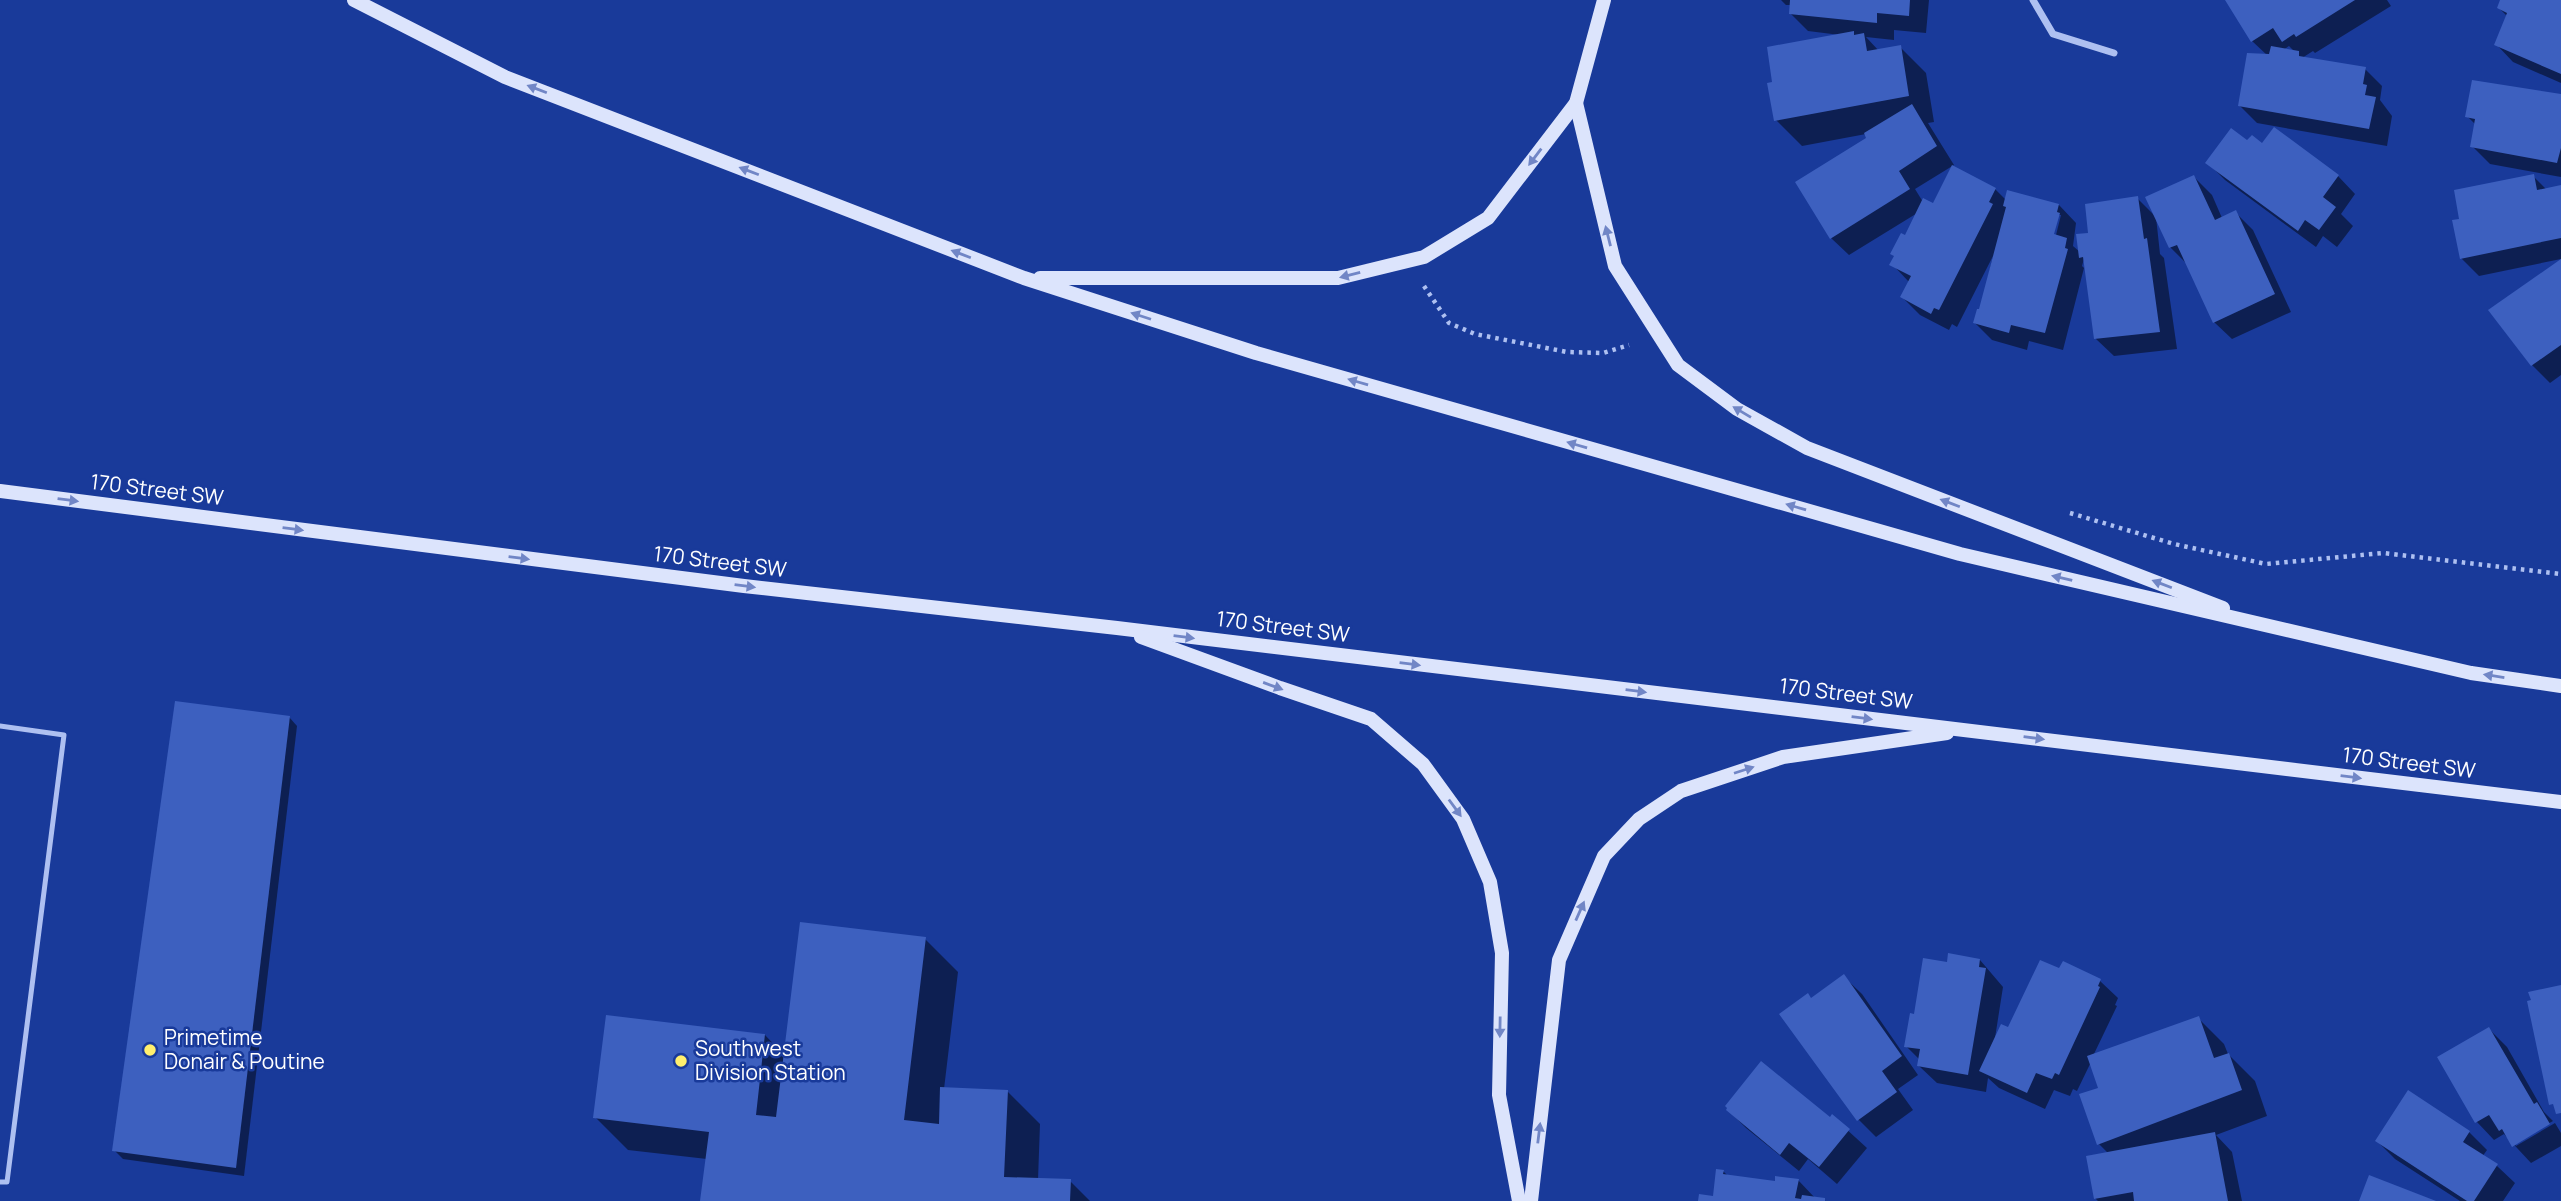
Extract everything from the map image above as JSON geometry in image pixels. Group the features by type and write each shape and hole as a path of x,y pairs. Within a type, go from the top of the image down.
{"main road":[{"path":"354,0 505,77 1024,278 1256,353 1960,554 2471,673 2561,686"},
{"path":"1024,278 1338,278 1424,257 1488,218 1576,103 1604,0"},
{"path":"1576,103 1615,266 1678,365 1737,409 1807,448 2272,626"},
{"name":"170 Street SW","path":"0,491 744,586 1116,628 2561,802"},
{"path":"1116,628 1371,719 1423,765 1463,819 1490,882 1502,953 1499,1095 1519,1201"},
{"path":"1531,1201 1559,960 1604,856 1639,819 1681,791 1783,757 1967,730"}],"street":[{"path":"2034,0 2053,34 2115,52"}],"lane":[{"path":"0,726 64,735 7,1182 0,1182"}],"path":[{"path":"1410,260 1429,295 1450,323 1475,334 1545,348 1603,353 1631,345 1653,326"},
{"path":"2059,510 2174,544 2266,564 2384,553 2561,574"}],"building":[{"path":"1790,0 1910,0 1909,16 1877,13 1877,23 1789,14"},
{"path":"2225,0 2355,0 2296,37 2294,34 2282,42 2273,28 2251,42"},
{"path":"2500,0 2561,0 2561,74 2494,45 2507,13 2497,8"},
{"path":"1854,31 1854,35 1864,33 1867,51 1901,45 1909,96 1774,121 1767,83 1772,82 1767,47"},
{"path":"2271,46 2299,51 2299,56 2366,67 2363,84 2367,85 2365,95 2376,97 2369,129 2238,106 2247,53 2269,54"},
{"path":"2472,80 2561,94 2561,148 2557,163 2470,147 2475,119 2465,117"},
{"path":"1912,104 1937,146 1899,171 1910,189 1830,239 1795,182 1866,138 1864,133"},
{"path":"2274,127 2339,175 2323,197 2336,207 2319,230 2305,220 2298,231 2205,163 2231,128 2247,140 2252,135 2262,143"},
{"path":"1952,165 1996,188 1989,202 1993,204 1939,310 1934,308 1931,314 1900,297 1911,276 1889,265 1894,256 1890,254 1901,233 1905,235 1923,198 1933,203"},
{"path":"2534,174 2537,190 2561,185 2561,238 2460,259 2452,220 2459,219 2454,190"},
{"path":"2194,175 2215,220 2236,210 2275,294 2213,323 2177,245 2169,248 2145,197"},
{"path":"2007,190 2059,204 2057,212 2060,213 2054,234 2067,238 2065,248 2068,249 2045,333 2011,325 2009,333 1973,323 2006,207 2003,206"},
{"path":"2138,196 2144,239 2147,238 2160,332 2094,339 2083,257 2079,258 2076,234 2088,233 2085,204"},
{"path":"2561,259 2561,345 2531,366 2488,310"},
{"path":"175,701 290,716 236,1168 112,1151"},
{"name":"Southwest Division Station","path":"800,922 926,937 904,1120 939,1124 940,1087 1008,1090 1004,1177 1071,1179 1070,1201 700,1201 709,1132 593,1118 606,1015 765,1034 756,1115 776,1117"},
{"path":"1948,953 1980,959 1979,967 1986,968 1968,1075 1917,1066 1920,1049 1904,1047 1910,1013 1914,1014 1923,958 1947,962"},
{"path":"2040,960 2059,968 2063,961 2101,979 2098,986 2100,987 2059,1075 2055,1073 2052,1079 2036,1073 2027,1093 1979,1071 2001,1024 2008,1027"},
{"path":"1844,974 1902,1056 1882,1071 1897,1092 1857,1121 1779,1014 1808,993 1811,998"},
{"path":"2561,985 2561,1113 2556,1114 2553,1104 2549,1105 2527,1001 2531,1000 2528,992"},
{"path":"2199,1016 2214,1058 2229,1053 2242,1090 2097,1145 2079,1094 2098,1088 2087,1056"},
{"path":"2489,1027 2534,1104 2537,1102 2550,1124 2512,1147 2502,1129 2499,1131 2489,1115 2475,1123 2437,1057"},
{"path":"1761,1061 1830,1117 1832,1114 1850,1129 1819,1167 1789,1143 1780,1155 1726,1110 1725,1106"},
{"path":"2408,1090 2470,1131 2463,1142 2498,1164 2474,1201 2467,1201 2375,1141"},
{"path":"2215,1132 2228,1201 2134,1201 2133,1192 2094,1199 2086,1156"},
{"path":"1716,1169 1724,1170 1723,1174 1775,1181 1775,1176 1799,1179 1795,1198 1801,1199 1802,1195 1825,1198 1825,1201 1698,1201 1699,1194 1713,1196"},
{"path":"2369,1175 2436,1201 2359,1201"}],"place":[{"name":"Primetime Donair & Poutine","path":"150,1050"},
{"name":"Southwest Division Station","path":"681,1061"}]}
